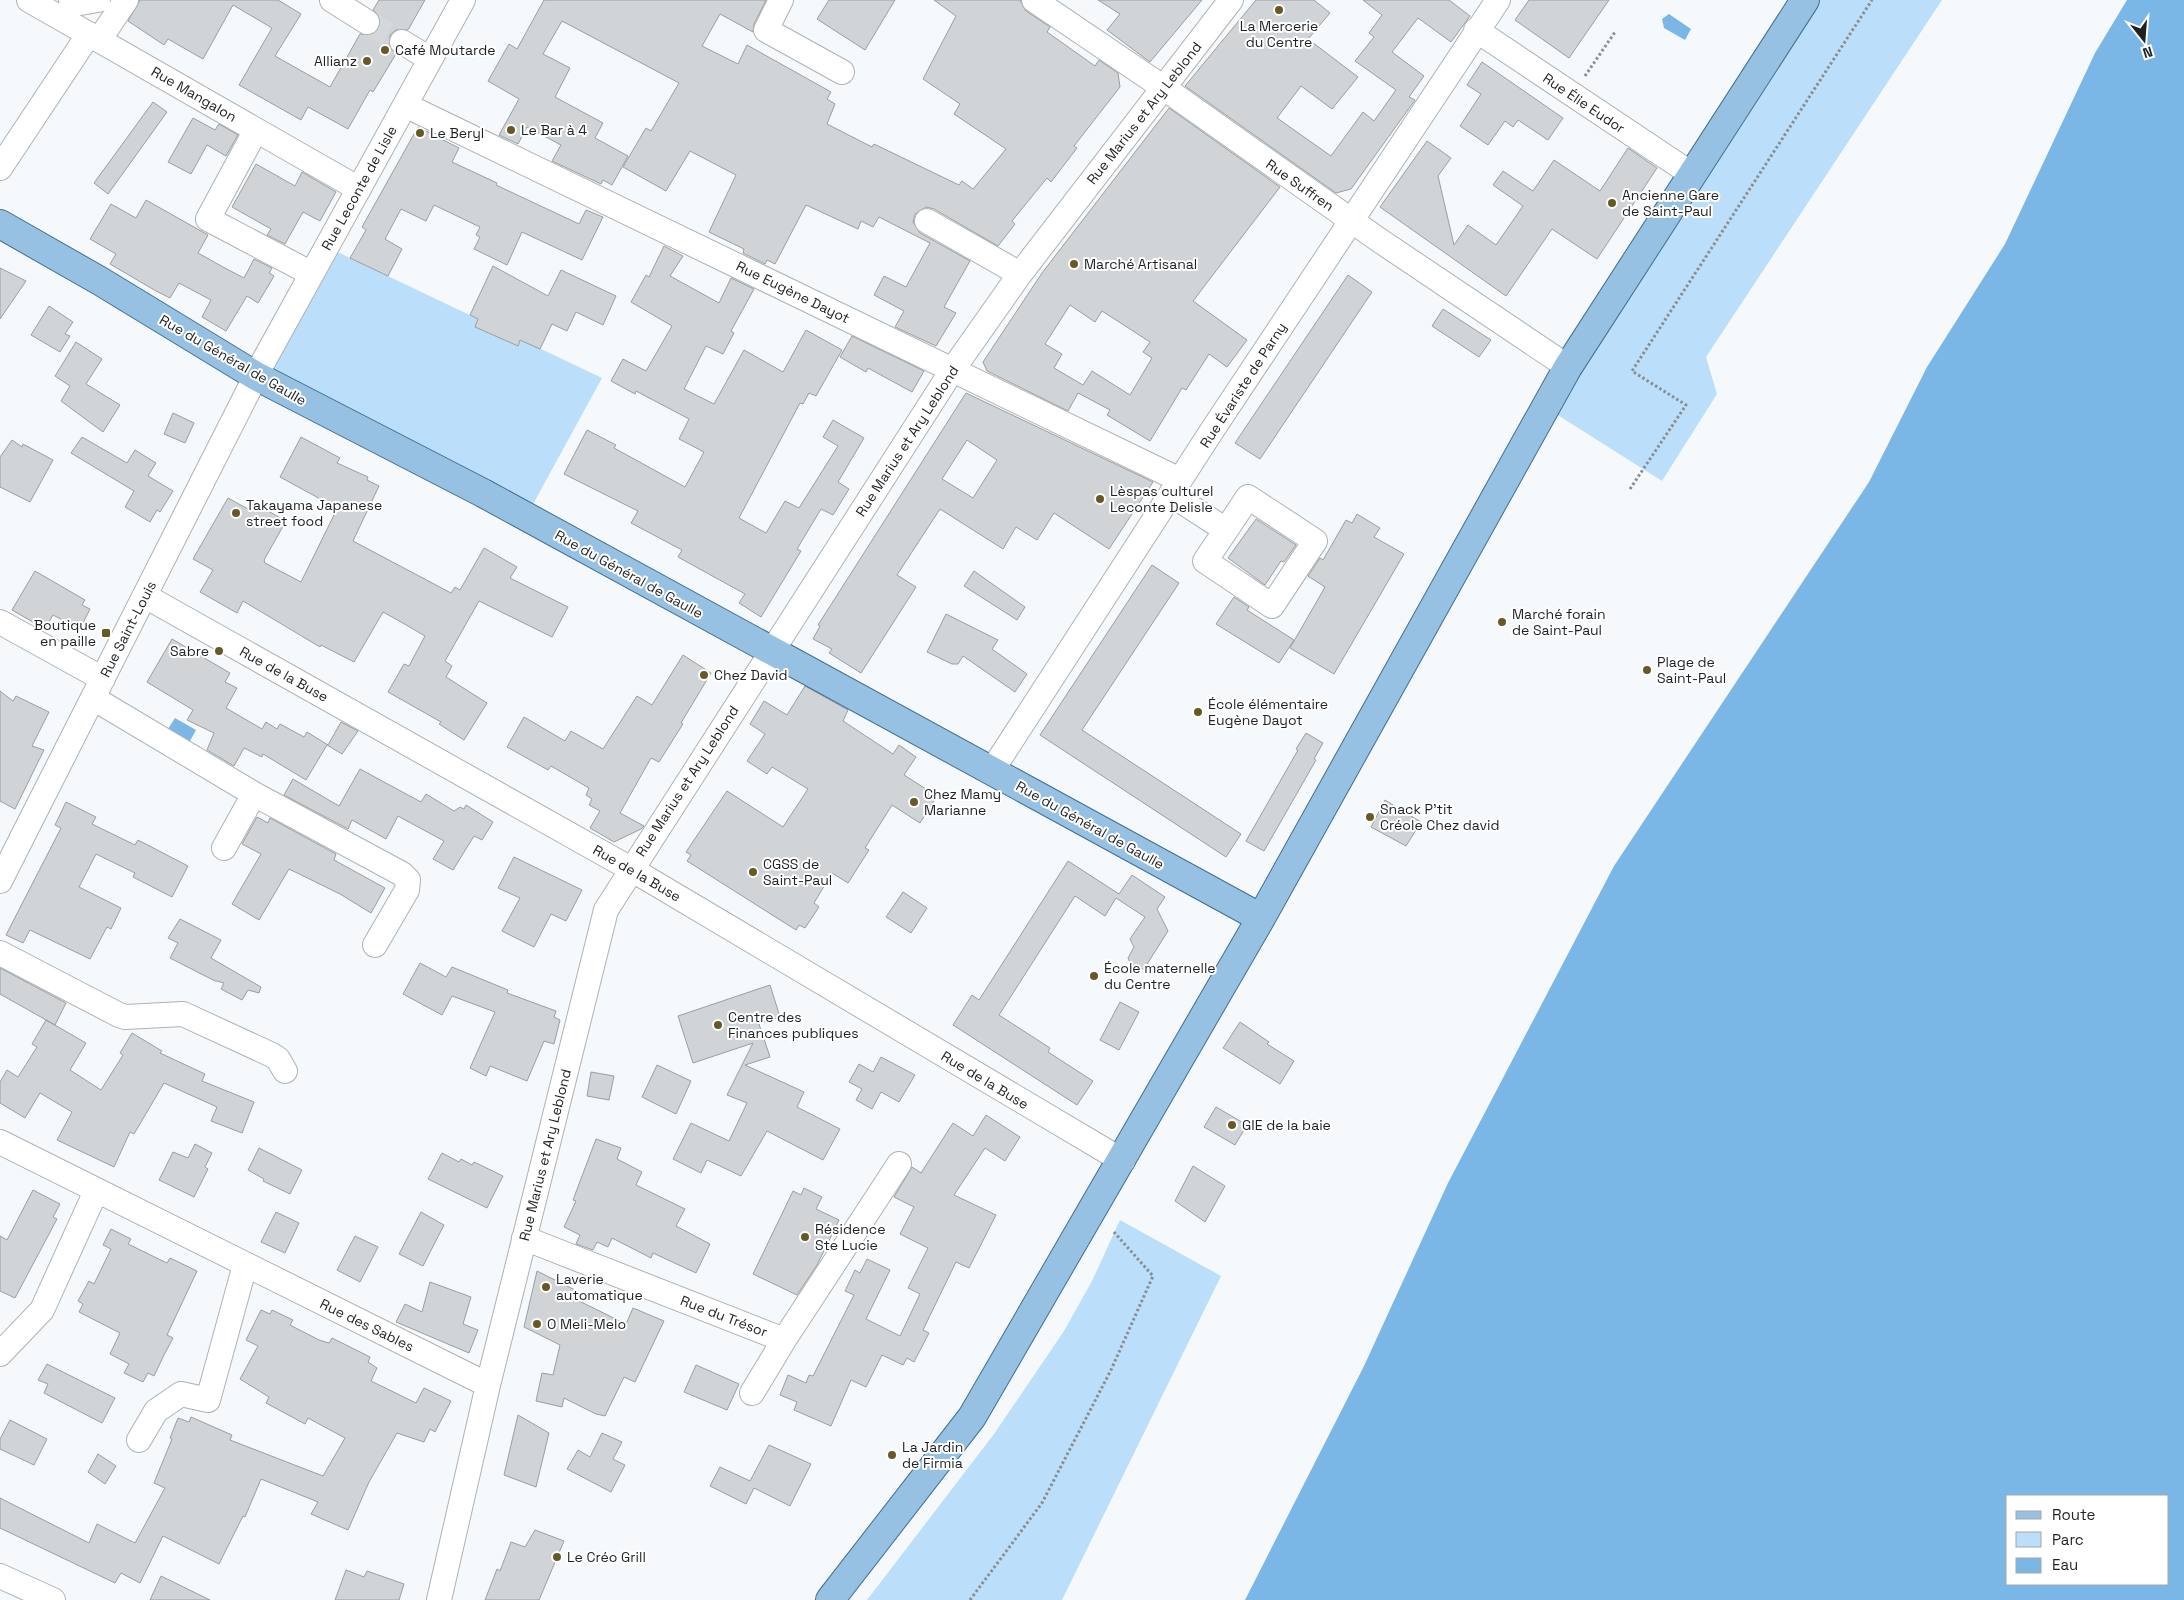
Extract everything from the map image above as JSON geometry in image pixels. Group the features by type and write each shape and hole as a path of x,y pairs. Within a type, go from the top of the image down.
{"main road":[{"path":"830,1600 861,1563 972,1417 1123,1161 1261,918 1568,367 1805,0"},
{"name":"Rue du Général de Gaulle","path":"0,224 100,281 256,376 483,493 1261,918"}],"street":[{"name":"Rue Mangalon","path":"29,0 359,189"},
{"path":"72,0 80,3 98,0"},
{"path":"0,168 94,37 126,0"},
{"path":"332,0 367,22"},
{"name":"Rue Leconte de Lisle","path":"256,376 463,0"},
{"path":"781,0 766,30 842,72"},
{"name":"Rue Suffren","path":"1034,0 1164,88 1351,221 1568,367"},
{"name":"Rue Marius et Ary Leblond","path":"439,1600 488,1385 606,910 770,651 953,369 1020,274 1231,0"},
{"name":"Rue Évariste de Parny","path":"991,772 1476,30 1498,0"},
{"name":"Rue Élie Eudor","path":"1476,30 1693,176"},
{"path":"402,42 430,59"},
{"name":"Rue Eugène Dayot","path":"405,105 953,369 1176,488 1226,530"},
{"path":"256,130 208,219 312,274"},
{"path":"927,221 1020,274"},
{"name":"Rue Saint-Louis","path":"0,881 9,842 98,688 256,376"},
{"path":"1248,497 1315,541 1272,606 1205,561 1226,530 1248,497"},
{"name":"Rue de la Buse","path":"145,596 631,869 1123,1161"},
{"path":"0,622 254,794 402,874 408,880 407,890 375,945"},
{"path":"224,848 254,794"},
{"path":"0,953 119,1015 189,1016 272,1055 278,1059 285,1070"},
{"name":"Rue des Sables","path":"0,1142 488,1385"},
{"name":"Rue du Trésor","path":"524,1238 784,1340 898,1164"},
{"path":"0,1354 42,1310 96,1191"},
{"path":"139,1440 156,1411 180,1394 208,1400 245,1265"},
{"path":"752,1393 784,1340"},
{"path":"0,1576 53,1600"}],"path":[{"path":"1630,489 1686,405 1632,371 1872,0"},
{"path":"1572,94 1616,32"},
{"path":"970,1600 1042,1503 1111,1370 1153,1276 1114,1232"}],"green space":[{"path":"1805,0 1942,0 1706,357 1717,394 1662,481 1545,407"},
{"path":"327,247 602,378 526,517 256,376"},
{"path":"1120,1220 1221,1276 1062,1600 867,1600 994,1434 1064,1331 1092,1281"}],"water":[{"path":"2127,0 2184,0 2184,1600 1245,1600 1364,1366 1448,1183 1614,866 1869,482 1927,367 2005,244 2095,53"},
{"path":"1669,14 1691,29 1685,40 1664,28 1662,19"},
{"path":"175,718 196,730 190,741 168,729"}],"building":[{"path":"140,0 278,0 301,14 275,56 330,87 360,34 373,34 379,29 379,16 373,10 379,0 425,0 408,30 396,30 390,35 390,48 396,54 373,92 370,90 348,129 308,107 301,120 239,85 272,28 233,5 203,59 168,39 164,45 128,21"},
{"path":"544,0 766,0 754,24 753,32 720,14 702,46 738,64 747,45 831,92 827,99 835,104 827,124 872,147 874,144 959,185 962,181 973,189 1006,149 954,114 960,104 923,79 956,16 934,0 1020,0 1026,11 1050,27 1047,32 1095,66 1099,60 1118,73 1120,87 1074,146 1077,148 1051,182 1047,178 1012,221 1015,224 998,246 934,209 926,207 915,214 913,222 920,233 970,261 944,307 956,313 936,346 895,327 904,311 874,295 884,276 906,287 930,243 879,217 873,227 861,221 858,229 806,205 775,264 767,260 765,264 743,253 744,249 709,232 736,175 690,151 666,191 623,167 646,128 651,131 679,83 562,21 543,54 570,68 555,97 603,123 595,138 628,156 612,185 603,180 601,184 552,161 561,145 527,127 518,144 499,135 519,99 488,81 509,44 517,49"},
{"path":"829,0 895,0 865,50 817,19"},
{"path":"1098,0 1202,0 1150,62 1107,30 1120,14"},
{"path":"1256,0 1314,0 1330,13 1308,39 1358,77 1332,109 1301,86 1277,118 1331,156 1363,112 1374,121 1396,90 1355,61 1374,37 1369,33 1382,15 1363,0 1449,0 1470,16 1451,42 1418,18 1392,52 1424,76 1409,97 1415,100 1351,189 1336,193 1185,86"},
{"path":"1529,0 1609,0 1569,58 1515,20"},
{"path":"1482,62 1563,118 1548,140 1518,120 1513,127 1505,121 1488,145 1460,126 1481,94 1467,85"},
{"path":"153,102 167,112 108,194 94,183"},
{"path":"1169,108 1280,187 1193,301 1247,340 1227,367 1209,354 1186,390 1182,388 1150,441 1107,415 1110,410 1078,393 1068,411 987,371 983,362 1042,273","holes":["1070,305 1095,322 1102,311 1150,342 1143,352 1152,358 1130,395 1092,371 1083,385 1054,368 1062,354 1045,344"]},
{"path":"193,118 215,130 219,124 238,135 226,156 207,145 191,174 168,162"},
{"path":"418,127 459,148 452,162 497,183 496,185 579,224 586,210 603,217 582,260 522,232 507,265 474,249 480,237 476,235 480,227 434,205 426,221 401,209 385,239 402,249 388,276 350,258 366,230 362,227"},
{"path":"1427,141 1451,158 1438,176 1454,245 1468,225 1496,245 1523,206 1493,185 1503,171 1533,191 1554,160 1600,191 1628,148 1657,168 1597,259 1552,229 1506,296 1380,207"},
{"path":"256,164 295,186 302,172 336,192 320,221 303,212 285,244 267,235 271,229 232,207"},
{"path":"146,200 208,235 198,253 223,267 244,278 254,259 272,268 269,273 274,276 258,303 247,296 226,331 202,317 211,300 179,283 170,298 156,291 110,264 116,254 90,239 111,204 136,218"},
{"path":"664,246 683,256 670,276 719,303 731,278 754,289 731,331 734,333 723,354 706,346 684,389 714,404 744,350 783,372 806,330 842,350 816,396 809,393 803,404 800,403 739,518 766,533 785,501 799,508 838,446 823,437 833,420 864,438 838,482 849,489 833,515 821,509 797,549 801,551 761,617 739,603 745,594 678,557 682,550 631,523 638,511 564,474 587,430 616,445 614,448 685,487 704,452 679,439 689,419 636,391 635,394 611,381 623,359 646,371 672,326 631,302 646,275 649,277"},
{"path":"493,266 548,296 561,270 616,296 603,325 576,312 567,331 552,324 540,349 520,340 518,346 475,327 478,319 470,315"},
{"path":"0,268 26,281 0,319"},
{"path":"1348,275 1372,292 1260,459 1235,443"},
{"path":"49,306 73,322 65,334 70,336 60,352 31,335"},
{"path":"1443,309 1491,340 1479,357 1432,326"},
{"path":"852,336 924,371 912,392 868,368 866,372 840,357"},
{"path":"76,342 102,359 86,384 120,405 103,432 61,401 70,386 55,376"},
{"path":"966,393 1153,482 1109,549 1054,513 1037,540 1016,527 1003,549 940,509 897,575 916,587 861,673 829,653 832,649 813,639 820,626 818,625","holes":["967,440 997,460 973,498 942,479"]},
{"path":"173,413 194,423 185,443 164,434"},
{"path":"82,437 127,463 135,450 156,463 148,476 173,491 160,512 157,510 150,522 125,507 134,491 71,453"},
{"path":"301,437 340,458 337,463 368,477 367,480 379,486 353,541 451,593 455,587 460,590 484,548 517,567 510,578 568,607 552,637 479,601 445,661 452,666 446,677 487,703 464,740 439,724 441,722 388,692 404,664 409,666 425,636 401,622 383,612 354,662 321,645 320,647 243,601 237,613 200,592 213,570 193,559 228,498 248,509 252,502 286,521 264,560 265,563 301,582 335,513 332,512 335,507 280,477"},
{"path":"12,440 22,447 23,444 53,460 30,502 0,487 0,457"},
{"path":"1357,514 1380,528 1374,537 1404,554 1334,674 1290,648 1325,587 1308,576 1320,558 1323,560 1346,520 1352,523"},
{"path":"1256,519 1296,545 1284,562 1281,561 1265,585 1228,558"},
{"path":"1152,565 1179,583 1082,730 1241,834 1226,857 1040,735"},
{"path":"35,571 85,600 82,605 90,609 80,629 53,615 45,629 12,610"},
{"path":"974,571 1025,607 1017,620 964,586"},
{"path":"1234,597 1249,607 1247,610 1294,640 1279,663 1216,624"},
{"path":"946,614 998,640 992,649 1027,674 1015,692 963,656 958,664 952,664 927,652"},
{"path":"172,639 230,673 225,682 237,688 226,708 262,729 266,722 277,729 280,724 304,737 307,732 328,745 341,722 358,731 342,754 327,745 306,780 263,754 262,757 244,748 234,766 207,750 214,733 187,720 193,710 147,682"},
{"path":"683,655 711,673 681,723 683,724 659,762 651,758 620,813 644,826 614,842 590,828 600,811 589,805 592,799 586,795 589,788 551,766 548,770 507,747 524,717 565,741 571,731 603,749 637,696 652,705"},
{"path":"805,686 848,710 843,721 893,754 899,745 916,757 904,775 937,796 920,823 892,805 865,848 869,850 848,883 832,873 814,903 819,907 805,928 799,925 796,930 687,861 691,855 686,852 727,791 783,827 808,789 772,767 767,774 747,761 765,734 750,724 764,701 787,715"},
{"path":"0,691 13,701 16,696 49,712 32,746 44,750 15,809 0,801"},
{"path":"1306,733 1323,743 1314,759 1316,760 1264,851 1246,841"},
{"path":"360,769 421,802 426,794 454,811 460,807 464,809 466,805 493,822 482,840 474,836 453,870 433,859 444,841 398,816 386,839 352,820 348,829 284,795 293,779 339,806"},
{"path":"1385,800 1421,822 1406,846 1371,827"},
{"path":"66,802 96,817 92,824 135,845 138,840 188,866 172,897 133,877 135,873 96,854 79,887 121,908 111,929 107,927 90,959 30,930 23,943 6,935 61,828 55,825"},
{"path":"257,817 268,823 270,818 336,854 334,860 385,888 371,913 340,894 289,869 259,920 232,904 261,854 242,844"},
{"path":"514,857 582,890 566,921 551,914 534,947 502,931 520,898 498,888"},
{"path":"1068,861 1119,894 1132,875 1165,897 1157,909 1168,931 1144,969 1132,967 1128,958 1134,947 1130,939 1145,917 1116,898 1105,916 1075,896 999,1015 1050,1048 1048,1052 1093,1081 1077,1105 953,1025 972,995 979,1000"},
{"path":"903,892 927,908 911,933 886,917"},
{"path":"180,919 221,940 211,958 261,987 259,993 248,990 242,1000 221,989 224,983 213,980 170,958 178,943 168,938"},
{"path":"420,963 446,977 452,967 508,990 507,993 556,1011 554,1017 560,1020 554,1044 544,1041 527,1081 490,1066 486,1076 470,1068 495,1012 452,996 442,1015 403,994"},
{"path":"0,968 66,1003 55,1025 0,994"},
{"path":"770,985 780,1017 759,1024 770,1057 745,1065 804,1092 797,1107 840,1129 823,1160 767,1131 741,1176 707,1160 701,1173 673,1159 691,1123 729,1141 747,1103 727,1095 753,1043 693,1063 678,1016"},
{"path":"1120,1002 1139,1012 1119,1050 1100,1040"},
{"path":"46,1020 86,1043 70,1070 101,1090 123,1055 120,1053 132,1033 162,1051 160,1053 205,1074 202,1081 254,1102 242,1133 211,1121 217,1107 164,1083 134,1134 130,1132 114,1167 57,1140 72,1112 40,1093 25,1118 0,1103 0,1082 7,1070 18,1077 37,1047 32,1044"},
{"path":"1240,1022 1269,1042 1267,1044 1294,1061 1280,1084 1223,1048"},
{"path":"881,1057 915,1075 899,1102 881,1092 872,1109 856,1100 862,1089 849,1082 859,1064 873,1072"},
{"path":"657,1065 691,1081 676,1114 642,1097"},
{"path":"591,1072 614,1076 609,1100 587,1096"},
{"path":"1216,1107 1247,1125 1235,1145 1204,1127"},
{"path":"986,1115 1020,1137 1005,1161 985,1148 954,1195 996,1215 969,1268 956,1262 923,1330 929,1333 914,1362 907,1358 903,1365 882,1355 866,1387 851,1380 831,1426 794,1410 797,1402 780,1395 788,1375 806,1383 809,1375 813,1376 854,1295 845,1291 855,1270 860,1273 867,1259 890,1270 866,1319 900,1336 920,1294 908,1288 928,1248 900,1234 914,1207 894,1197 912,1167 921,1173 953,1123 973,1136"},
{"path":"596,1139 621,1148 617,1159 642,1172 636,1185 685,1209 676,1226 710,1244 696,1273 653,1253 651,1258 612,1238 608,1247 597,1242 593,1250 576,1244 580,1235 564,1227 576,1201 573,1200"},
{"path":"195,1144 212,1153 205,1167 208,1169 194,1197 159,1180 173,1152 188,1158"},
{"path":"259,1148 302,1170 290,1194 263,1181 264,1179 248,1170"},
{"path":"442,1153 459,1162 461,1159 472,1165 474,1162 503,1176 487,1208 428,1179"},
{"path":"1193,1166 1225,1186 1205,1222 1175,1201"},
{"name":"Résidence Ste Lucie","path":"804,1188 822,1197 816,1209 839,1220 817,1265 797,1295 753,1274 793,1191 801,1195"},
{"path":"33,1190 60,1204 53,1217 57,1219 15,1298 0,1291 0,1236 7,1240"},
{"path":"276,1212 299,1223 285,1253 261,1242"},
{"path":"421,1212 444,1225 423,1266 399,1254"},
{"path":"111,1229 131,1239 128,1244 167,1263 170,1258 197,1271 167,1335 173,1338 154,1376 148,1373 143,1382 124,1373 129,1364 110,1354 120,1333 79,1312 83,1304 78,1301 89,1281 94,1284 111,1249 103,1245"},
{"path":"355,1236 378,1247 360,1282 337,1270"},
{"path":"537,1271 581,1293 577,1300 626,1324 633,1308 664,1321 635,1382 624,1377 605,1416 596,1414 564,1398 562,1407 536,1401 542,1373 553,1375 560,1345 524,1327"},
{"path":"430,1282 471,1297 463,1324 478,1330 469,1353 396,1322 405,1304 422,1312"},
{"path":"261,1310 270,1314 272,1310 293,1320 290,1325 319,1340 329,1343 332,1338 370,1357 368,1362 377,1368 371,1381 416,1403 424,1388 451,1401 435,1432 430,1429 424,1442 397,1433 369,1482 348,1530 311,1514 318,1502 261,1479 245,1517 243,1516 219,1564 163,1536 140,1583 121,1573 115,1583 0,1528 0,1498 89,1543 97,1524 135,1543 165,1488 154,1483 172,1439 170,1438 178,1418 189,1422 191,1417 232,1435 230,1440 323,1476 345,1438 308,1418 305,1424 266,1403 269,1397 240,1379 258,1346 246,1340"},
{"path":"47,1364 115,1398 102,1423 44,1393 48,1384 38,1380"},
{"path":"696,1365 739,1384 727,1410 684,1392"},
{"path":"518,1415 549,1433 536,1487 504,1475"},
{"path":"10,1420 47,1439 34,1465 0,1449 0,1439"},
{"path":"602,1433 622,1442 613,1459 625,1465 611,1492 567,1469 578,1450 590,1457"},
{"path":"769,1445 811,1464 790,1506 754,1488 746,1504 710,1486 720,1467 750,1481"},
{"path":"98,1454 116,1466 105,1484 88,1472"},
{"path":"535,1530 564,1541 539,1600 485,1600 497,1569 500,1571 511,1542 525,1547"},
{"path":"346,1570 364,1577 367,1571 404,1584 399,1600 335,1600"},
{"path":"161,1576 210,1600 150,1600"}],"tunnel":[{"path":"367,22 402,42"}],"place":[{"name":"La Mercerie du Centre","path":"1279,10"},
{"name":"Café Moutarde","path":"385,50"},
{"name":"Allianz","path":"367,61"},
{"name":"Le Bar à 4","path":"511,130"},
{"name":"Le Beryl","path":"420,133"},
{"name":"Ancienne Gare de Saint-Paul","path":"1612,203"},
{"name":"Marché Artisanal","path":"1074,264"},
{"name":"Lèspas culturel Leconte Delisle","path":"1100,499"},
{"name":"Takayama Japanese street food","path":"236,513"},
{"name":"Marché forain de Saint-Paul","path":"1502,622"},
{"name":"Boutique en paille","path":"106,633"},
{"name":"Sabre","path":"219,651"},
{"name":"Plage de Saint-Paul","path":"1647,670"},
{"name":"Chez David","path":"704,675"},
{"name":"École élémentaire Eugène Dayot","path":"1198,712"},
{"name":"Chez Mamy Marianne","path":"914,802"},
{"name":"Snack P'tit Créole Chez david","path":"1370,817"},
{"name":"CGSS de Saint-Paul","path":"753,872"},
{"name":"École maternelle du Centre","path":"1094,976"},
{"name":"Centre des Finances publiques","path":"718,1025"},
{"name":"GIE de la baie","path":"1232,1125"},
{"name":"Résidence Ste Lucie","path":"805,1237"},
{"name":"Laverie automatique","path":"546,1287"},
{"name":"O Meli-Melo","path":"537,1324"},
{"name":"La Jardin de Firmia","path":"892,1455"},
{"name":"Le Créo Grill","path":"557,1557"}]}
